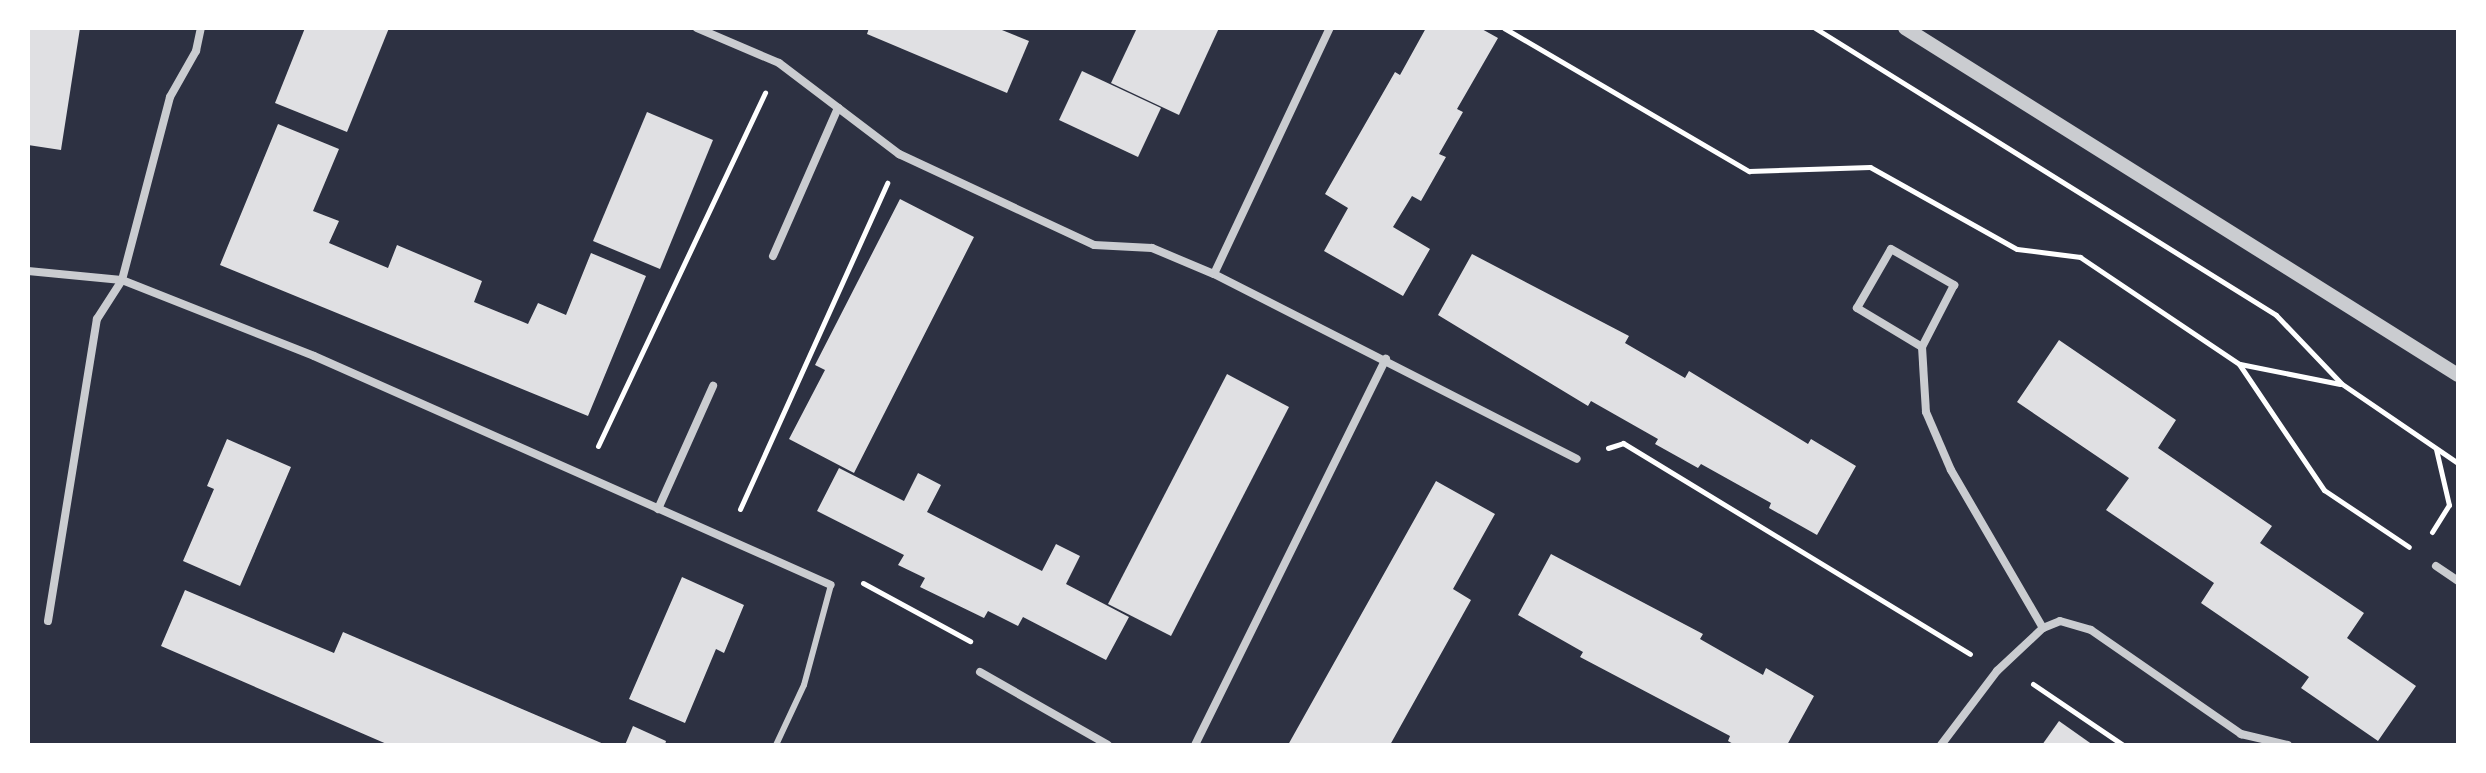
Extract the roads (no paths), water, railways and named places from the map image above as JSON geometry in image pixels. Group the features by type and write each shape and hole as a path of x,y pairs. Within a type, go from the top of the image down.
{"street":[{"path":"48,621 97,319 122,280 170,97 196,51 201,28"},
{"path":"697,28 779,63 899,154 1094,245 1152,248 1214,274 1577,459"},
{"path":"1214,274 1330,28"},
{"path":"1905,28 2458,375"},
{"path":"773,256 838,108"},
{"path":"1922,347 1857,308 1891,249 1954,285 1922,347 1926,412 1951,470 2043,628"},
{"path":"28,271 122,280 314,356 831,585"},
{"path":"1195,745 1386,359"},
{"path":"658,509 713,386"},
{"path":"2436,566 2458,581"},
{"path":"1941,745 1997,671 2043,628 2060,621 2091,630 2241,734 2288,745"},
{"path":"980,672 1108,745"}],"lane":[{"path":"776,745 804,685 831,585"}]}
